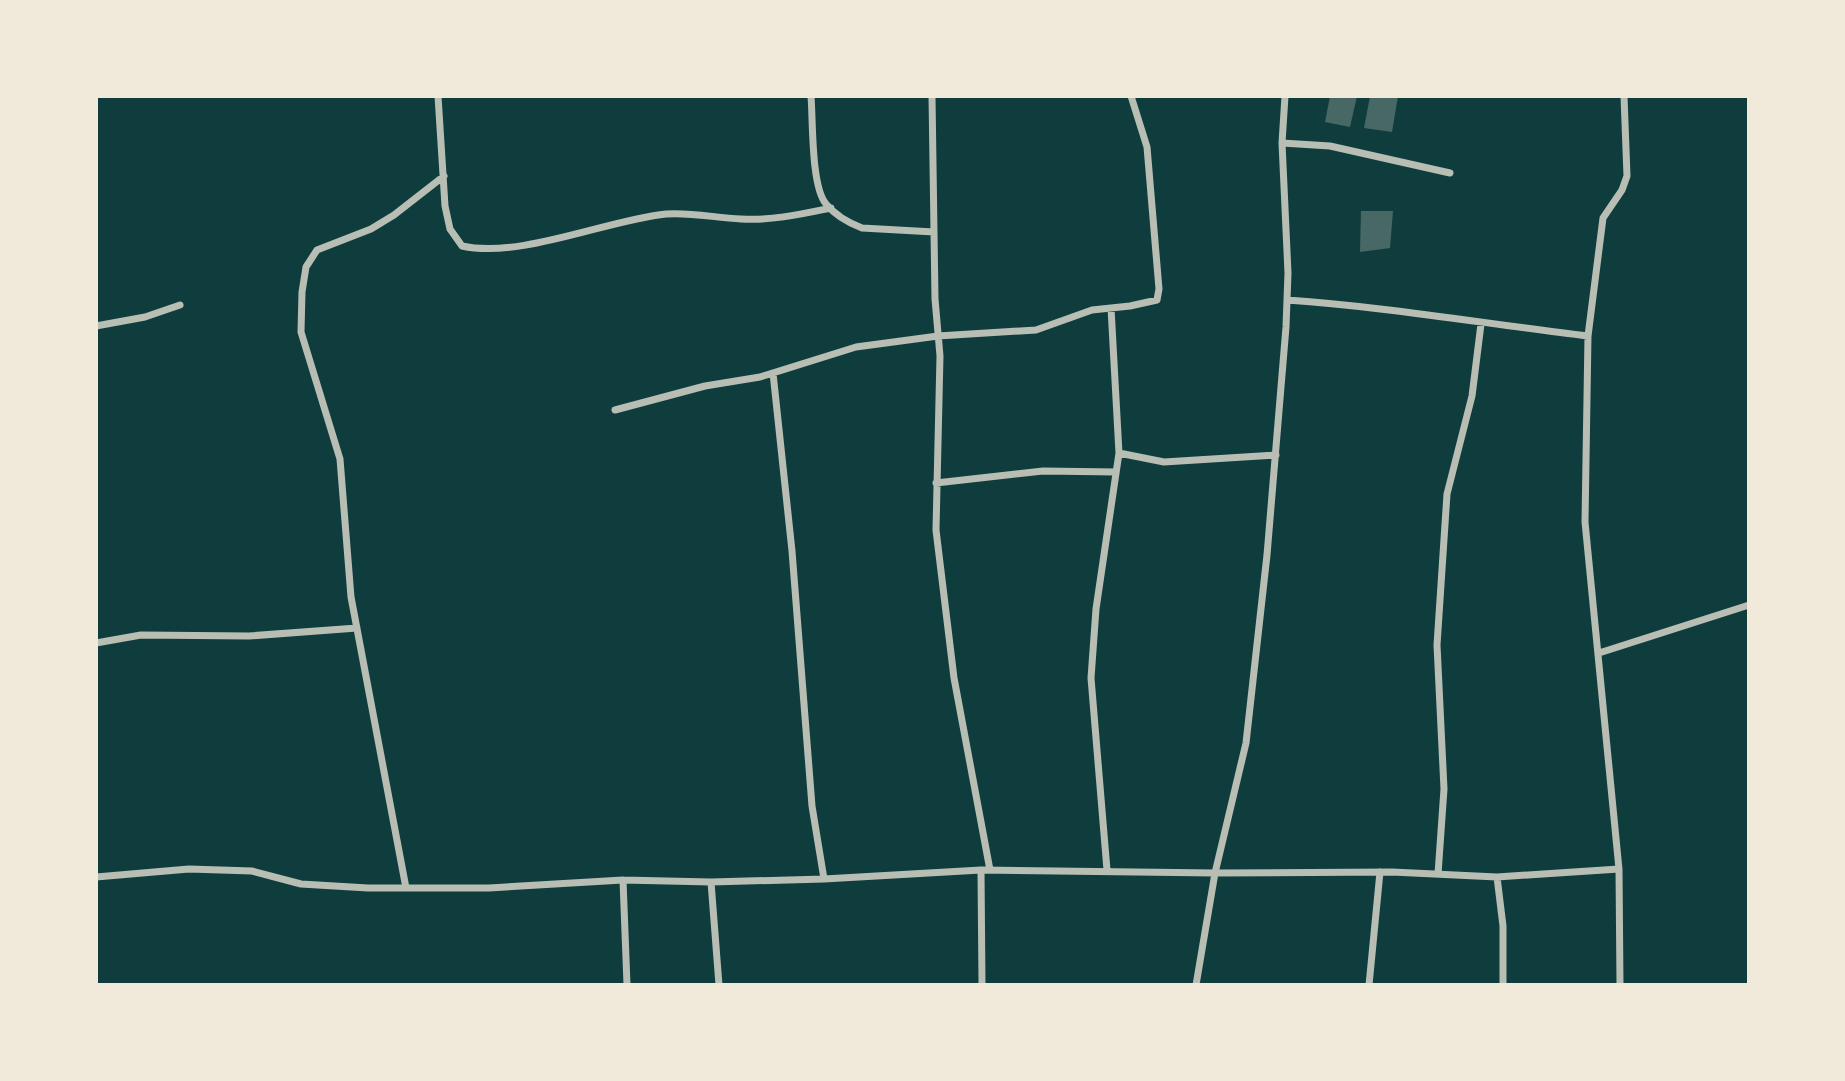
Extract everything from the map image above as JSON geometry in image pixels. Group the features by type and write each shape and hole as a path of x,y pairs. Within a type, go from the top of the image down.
{"street":[{"path":"438,96 450,229 462,246 475,249 537,242 667,214 743,219 799,215 831,208"},
{"path":"811,96 817,180 824,202 862,228 933,232"},
{"path":"932,96 933,232 938,336 936,530 954,678 990,870"},
{"path":"615,410 773,373 845,349 938,336 1036,330 1073,315 1152,302 1159,297 1147,147 1131,96"},
{"path":"1196,985 1215,873 1246,743 1276,455 1287,300 1282,143 1285,96"},
{"path":"1620,985 1619,869 1585,522 1588,336 1602,218 1622,190 1627,177 1624,96"},
{"path":"1282,143 1330,146 1450,173"},
{"path":"406,888 357,628 340,459 301,332 306,267 317,250 371,229 394,215 444,176"},
{"path":"1287,300 1418,312 1481,324 1588,336"},
{"path":"96,326 145,317 180,305"},
{"path":"1107,870 1091,678 1096,609 1119,453 1111,308"},
{"path":"1438,874 1444,789 1437,645 1447,494 1472,396 1481,324"},
{"path":"773,373 792,551 812,806 824,879"},
{"path":"1119,453 1164,462 1276,455"},
{"path":"936,483 1044,471 1115,472"},
{"path":"1599,653 1749,605"},
{"path":"96,643 141,635 249,636 357,628"},
{"path":"96,877 189,869 252,872 301,884 489,888 623,880 711,882 824,879 981,870 1380,872 1497,877 1619,869"},
{"path":"981,870 982,985"},
{"path":"1369,985 1380,872"},
{"path":"1497,877 1503,926 1503,985"},
{"path":"623,880 627,985"},
{"path":"711,882 719,985"}],"building":[{"path":"1330,96 1357,96 1350,127 1325,122"},
{"path":"1370,96 1398,96 1392,132 1364,128"},
{"path":"1361,211 1393,211 1390,248 1360,252"}]}
